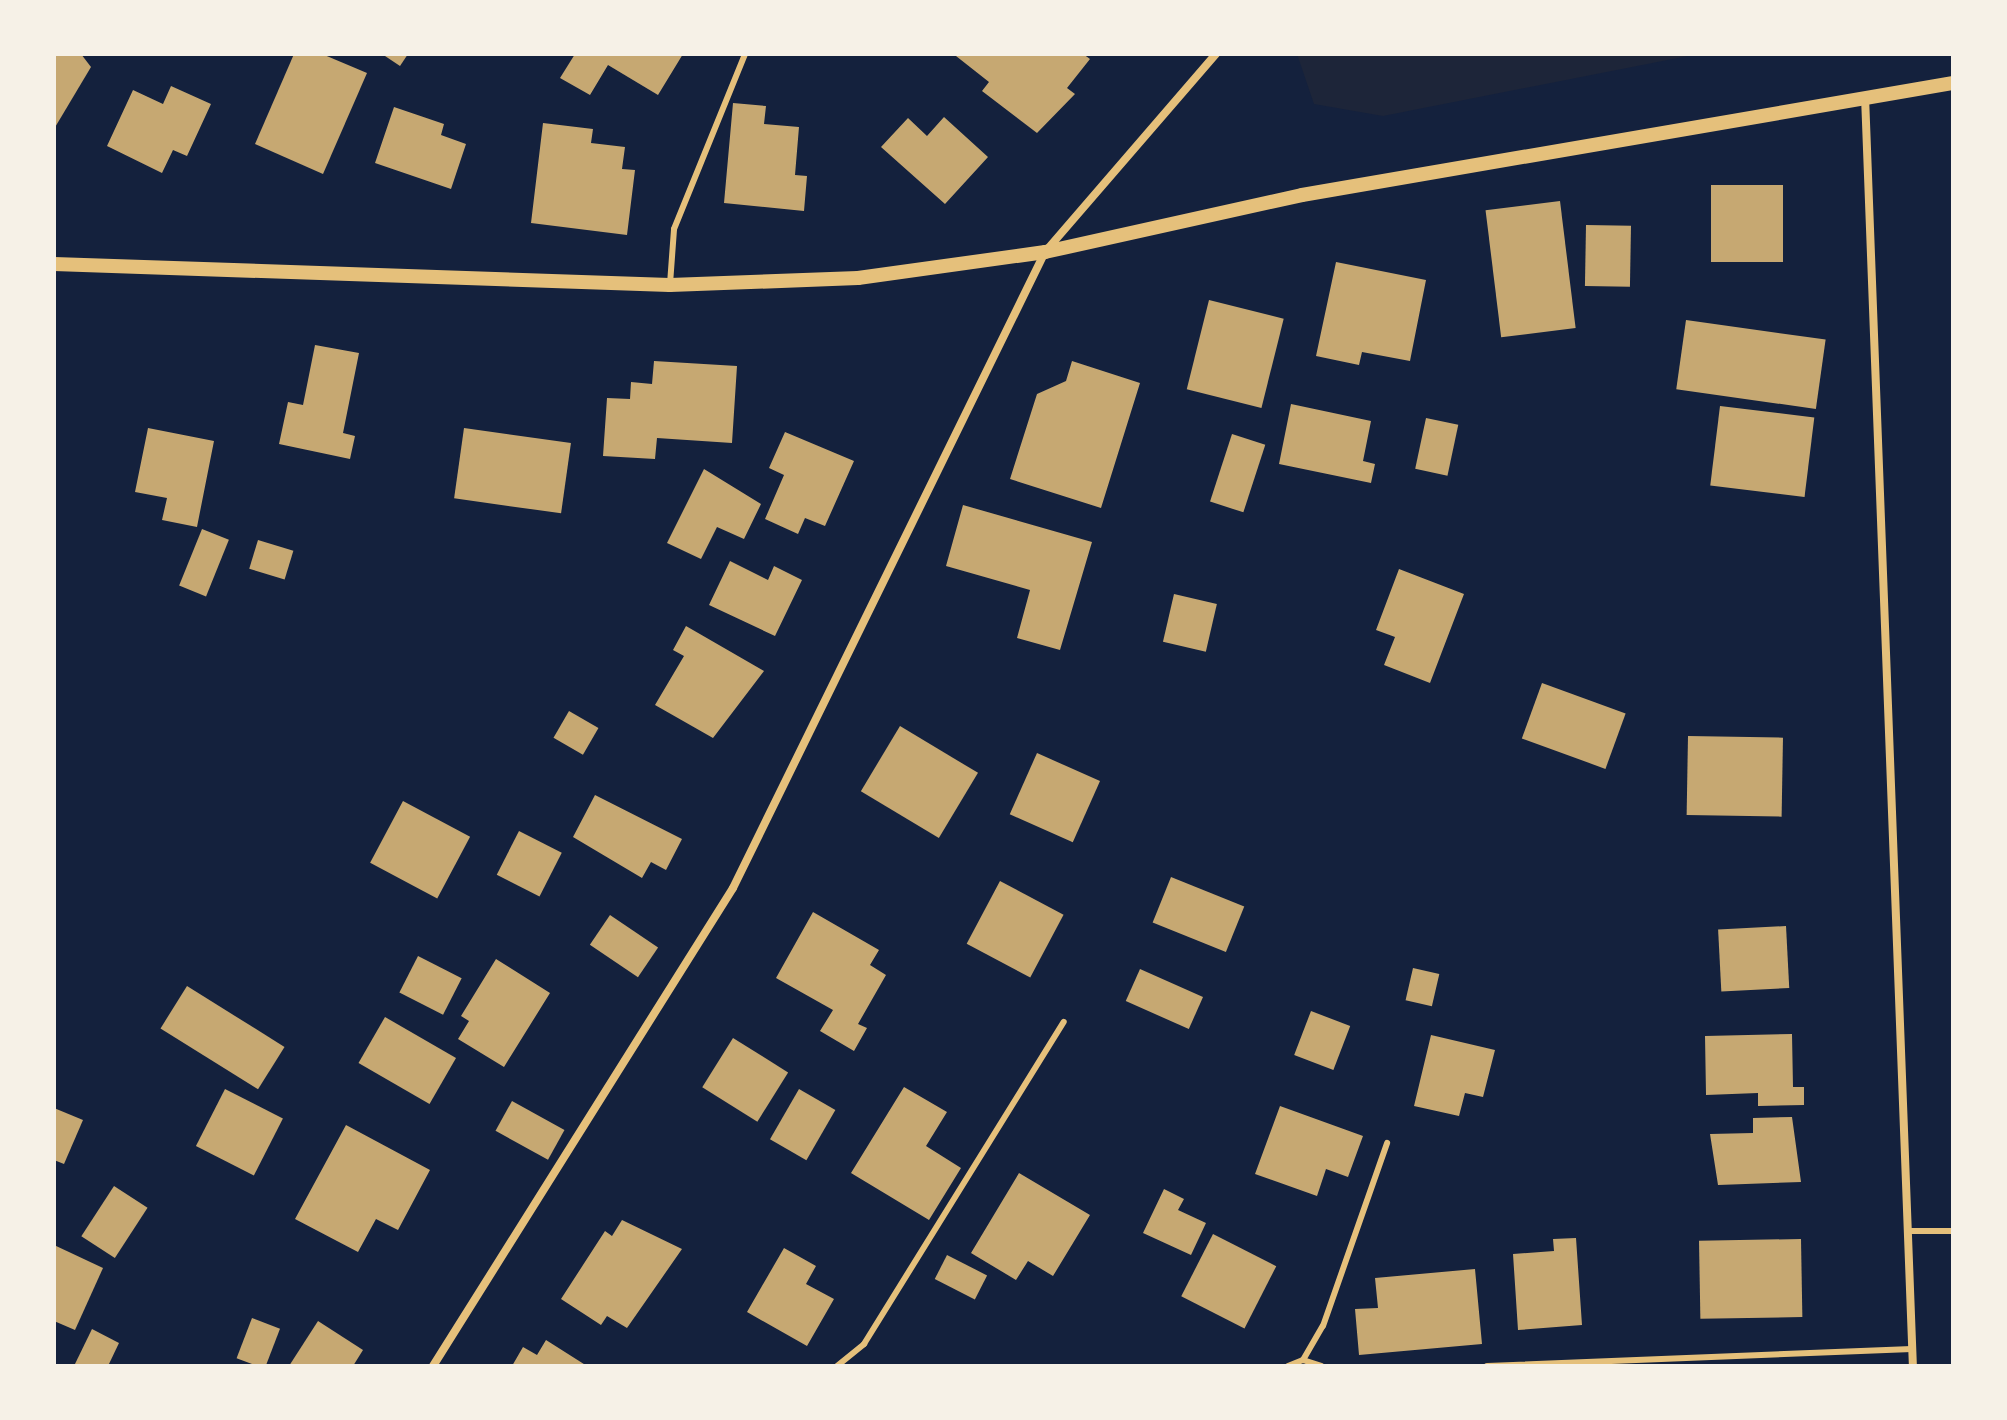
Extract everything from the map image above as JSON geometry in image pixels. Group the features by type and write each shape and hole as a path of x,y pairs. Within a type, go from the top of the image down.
{"street":[{"path":"433,1366 733,888 1045,252 1216,54"},
{"path":"54,264 670,285 858,278 1045,252 1302,195 1953,83"},
{"path":"1865,96 1913,1366"}],"lane":[{"path":"670,285 674,229 745,54"},
{"path":"837,1366 864,1344 1064,1022"},
{"path":"1288,1366 1303,1360 1323,1326 1387,1143"},
{"path":"1908,1231 1953,1231"},
{"path":"1487,1366 1912,1349"},
{"path":"1303,1360 1321,1366"}],"shaded area":[{"path":"1297,54 1698,54 1383,116 1314,104"}],"building":[{"path":"54,54 81,54 91,67 54,129"},
{"path":"294,54 322,54 367,73 323,174 255,144"},
{"path":"382,54 408,54 400,66"},
{"path":"575,54 683,54 658,95 608,65 590,95 560,78"},
{"path":"1083,54 1090,59 1067,88 1075,94 1037,133 982,91 989,82 956,56"},
{"path":"171,86 211,104 187,156 173,150 162,173 107,146 133,90 163,104"},
{"path":"733,103 766,106 764,124 799,127 795,175 807,176 804,211 724,203"},
{"path":"394,107 444,124 441,135 466,144 451,189 375,163"},
{"path":"944,117 988,157 945,204 881,147 908,118 927,136"},
{"path":"543,123 593,129 591,143 625,147 622,169 635,170 627,235 531,223"},
{"path":"1711,185 1783,185 1783,262 1711,262"},
{"path":"1560,201 1576,328 1501,337 1486,210"},
{"path":"1586,225 1631,226 1630,287 1585,286"},
{"path":"1336,262 1426,280 1410,361 1362,352 1359,365 1316,356"},
{"path":"1209,300 1284,319 1261,408 1187,389"},
{"path":"1686,320 1826,340 1816,409 1676,389"},
{"path":"315,345 359,353 343,433 355,436 350,459 279,444 288,402 303,405"},
{"path":"654,361 737,366 732,443 657,438 655,459 603,456 607,398 630,399 631,382 652,384"},
{"path":"1072,361 1140,383 1101,508 1010,479 1037,394 1066,381"},
{"path":"1291,404 1371,421 1363,461 1375,464 1371,483 1279,464"},
{"path":"1720,406 1814,418 1805,497 1710,485"},
{"path":"1426,418 1458,425 1447,476 1415,469"},
{"path":"148,428 214,441 197,527 162,520 167,498 135,492"},
{"path":"464,428 571,443 561,513 454,498"},
{"path":"785,432 854,461 825,526 805,518 798,534 765,519 784,475 769,468"},
{"path":"1232,434 1265,445 1243,512 1210,502"},
{"path":"704,469 761,504 744,539 717,527 701,559 667,543"},
{"path":"963,505 1092,542 1060,650 1017,638 1030,590 946,566"},
{"path":"202,529 229,540 206,596 179,586"},
{"path":"258,540 293,551 285,580 249,569"},
{"path":"730,561 768,580 774,566 802,580 775,636 709,605"},
{"path":"1399,569 1464,594 1430,683 1384,665 1395,637 1376,630"},
{"path":"1174,594 1217,604 1206,652 1163,642"},
{"path":"686,626 764,671 713,738 655,705 684,656 673,650"},
{"path":"1542,683 1626,713 1605,769 1522,738"},
{"path":"569,711 598,728 583,755 554,738"},
{"path":"900,726 978,773 939,838 861,791"},
{"path":"1688,736 1783,738 1782,817 1687,815"},
{"path":"1037,753 1100,781 1073,842 1010,814"},
{"path":"595,795 682,839 666,870 651,862 642,878 573,837"},
{"path":"403,801 470,837 437,898 370,863"},
{"path":"519,831 562,853 540,896 497,875"},
{"path":"1171,877 1244,907 1226,952 1153,922"},
{"path":"1000,881 1064,915 1030,977 967,944"},
{"path":"813,912 879,950 870,965 886,975 858,1024 867,1028 854,1051 820,1031 833,1010 776,978"},
{"path":"610,915 658,947 638,977 590,945"},
{"path":"1786,926 1789,988 1721,991 1718,930"},
{"path":"418,956 462,978 443,1015 399,993"},
{"path":"496,959 550,993 504,1067 458,1039 469,1021 461,1016"},
{"path":"1413,968 1439,974 1432,1006 1406,1000"},
{"path":"1140,969 1203,997 1189,1029 1126,1001"},
{"path":"187,986 285,1047 258,1089 161,1028"},
{"path":"1311,1011 1350,1026 1333,1070 1294,1055"},
{"path":"385,1017 456,1058 430,1104 359,1063"},
{"path":"1792,1034 1793,1087 1804,1087 1804,1105 1758,1106 1758,1093 1706,1095 1705,1036"},
{"path":"1431,1035 1495,1050 1483,1097 1465,1093 1459,1116 1414,1106"},
{"path":"733,1038 788,1072 757,1122 702,1087"},
{"path":"904,1087 947,1112 926,1146 961,1168 929,1220 851,1173"},
{"path":"225,1089 283,1119 254,1176 196,1146"},
{"path":"799,1089 835,1110 806,1160 770,1139"},
{"path":"512,1101 564,1130 548,1160 496,1131"},
{"path":"1280,1106 1363,1136 1348,1177 1326,1169 1317,1196 1255,1174"},
{"path":"54,1108 83,1120 64,1164 54,1160"},
{"path":"1792,1117 1801,1182 1718,1185 1710,1134 1753,1133 1753,1118"},
{"path":"346,1125 430,1170 398,1230 376,1219 358,1252 295,1219"},
{"path":"1019,1173 1090,1215 1053,1276 1028,1261 1016,1280 971,1253"},
{"path":"114,1186 148,1208 115,1258 81,1236"},
{"path":"1164,1189 1184,1199 1178,1210 1206,1223 1191,1255 1143,1233"},
{"path":"622,1220 682,1249 627,1328 607,1316 601,1325 561,1299 605,1231 612,1236"},
{"path":"1213,1234 1276,1266 1244,1329 1181,1296"},
{"path":"1576,1238 1582,1325 1518,1330 1513,1254 1554,1251 1553,1239"},
{"path":"1801,1239 1802,1317 1700,1319 1699,1241"},
{"path":"54,1245 103,1268 75,1330 54,1321"},
{"path":"784,1248 816,1266 806,1284 834,1299 807,1346 747,1312"},
{"path":"947,1255 987,1275 975,1299 935,1279"},
{"path":"1475,1269 1482,1344 1359,1355 1355,1309 1378,1308 1375,1278"},
{"path":"252,1318 280,1329 266,1366 237,1358"},
{"path":"318,1321 363,1350 353,1366 289,1366"},
{"path":"92,1329 119,1343 108,1366 74,1366"},
{"path":"546,1340 587,1366 512,1366 523,1347 537,1355"}]}
